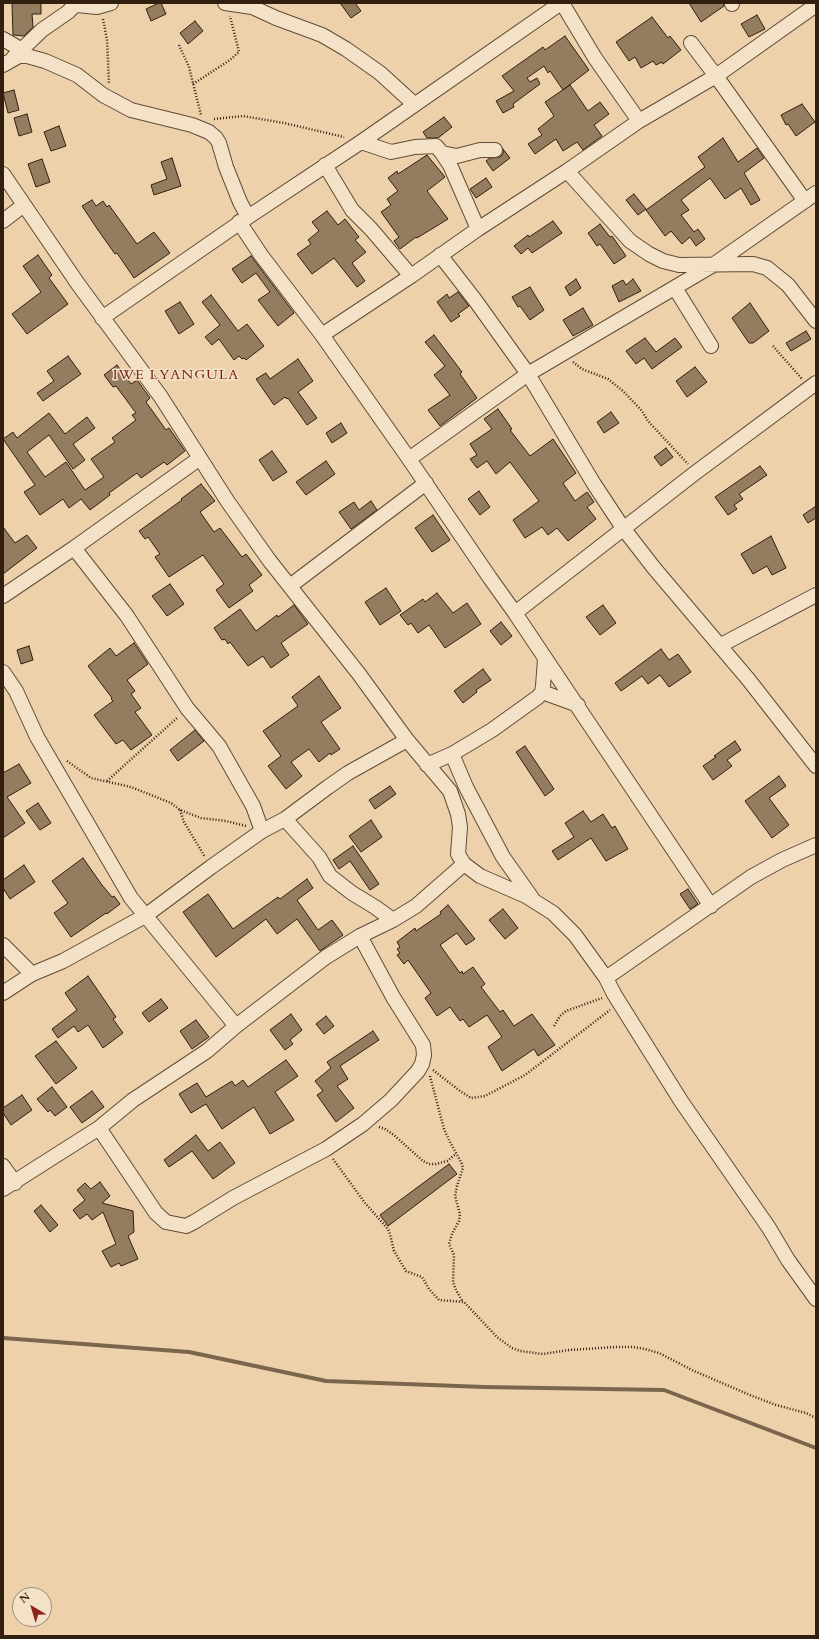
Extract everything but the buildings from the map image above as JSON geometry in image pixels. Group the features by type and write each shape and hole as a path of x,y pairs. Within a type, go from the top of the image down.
{"street":[{"path":"7,62 22,50 42,30 77,4 97,7 111,3"},
{"path":"226,3 252,7 276,18 322,35 346,49 380,73 414,104"},
{"path":"102,318 562,3 595,58 639,121"},
{"path":"322,335 639,121 716,76 816,4"},
{"path":"3,39 22,50"},
{"path":"409,459 528,374 593,334 675,288 712,265 810,197 691,43"},
{"path":"7,62 19,56 27,56 45,61 77,76 103,94 131,110 198,123 218,141 226,167 240,202 244,220 262,255 322,335 426,483 490,578 516,613 711,906"},
{"path":"361,142 391,152 415,147 436,146 450,165 478,229"},
{"path":"442,153 457,156 480,150 494,150"},
{"path":"325,166 352,210 371,228 411,276"},
{"path":"567,171 625,236 638,247 663,261 679,265 753,264 767,268 788,285 816,321"},
{"path":"3,174 58,257 161,397 228,502 269,560 359,674 407,740 450,791 458,814 460,827 458,854 464,864 480,876 514,890 535,902 552,914 575,936 606,978 681,1101 765,1222 788,1260 816,1299"},
{"path":"3,220 24,205"},
{"path":"440,255 475,300 528,374 590,478 624,528 654,568 721,645 816,766"},
{"path":"675,288 711,346"},
{"path":"516,613 695,473 813,385"},
{"path":"3,596 74,548 200,458"},
{"path":"290,586 426,483"},
{"path":"74,548 127,616 187,708 219,746 253,806 262,831"},
{"path":"721,645 816,595"},
{"path":"427,765 452,754 492,730 522,709 542,692 545,678 545,658"},
{"path":"3,672 16,691 37,737 131,898 236,1026"},
{"path":"542,692 578,705"},
{"path":"3,993 32,974 63,962 145,916 262,831 285,819 306,802 348,773 407,740"},
{"path":"452,754 466,787 503,857 535,902"},
{"path":"285,819 319,857 330,876 352,893 393,920"},
{"path":"606,978 751,877 782,860 816,845"},
{"path":"3,1166 9,1186 99,1128 133,1100 207,1051 236,1026 326,957 360,936 393,920 416,906 464,864"},
{"path":"99,1128 156,1213 166,1222 186,1226 233,1198 326,1148 363,1124 391,1100 418,1071 425,1060 423,1045 393,997 360,936"},
{"path":"3,945 32,974"}],"path":[{"path":"193,84 230,60 240,51 226,3"},
{"path":"97,7 103,21 107,40 109,85 103,94"},
{"path":"179,45 185,56 193,84 196,89 198,123 243,116 320,130 361,142"},
{"path":"773,346 813,385"},
{"path":"562,354 582,369 608,379 623,391 695,473"},
{"path":"107,781 187,708"},
{"path":"66,760 91,778 130,787 175,805 180,810 200,818 226,821 249,826 262,831"},
{"path":"180,810 184,822 211,867"},
{"path":"425,1060 460,1091 471,1098 485,1096 524,1075 617,998"},
{"path":"554,1026 560,1016 566,1011 617,998"},
{"path":"425,1060 442,1120 450,1142 461,1160 463,1168 456,1186 455,1196 460,1214 459,1221 452,1234 449,1244 454,1255 453,1282 456,1290 464,1302 497,1337 512,1348 520,1351 543,1354 569,1350 615,1347 645,1349 659,1353 694,1371 750,1395 776,1405 806,1413 816,1418"},
{"path":"363,1124 385,1129 423,1161 429,1164 447,1161 457,1154"},
{"path":"326,1148 365,1203 389,1231 394,1251 406,1271 422,1277 429,1289 439,1300 464,1302"}],"waterway":[{"path":"3,1338 189,1352 326,1381 484,1387 664,1390 816,1448"}],"district":[{"name":"IWE LYANGULA","path":"176,376"}]}
